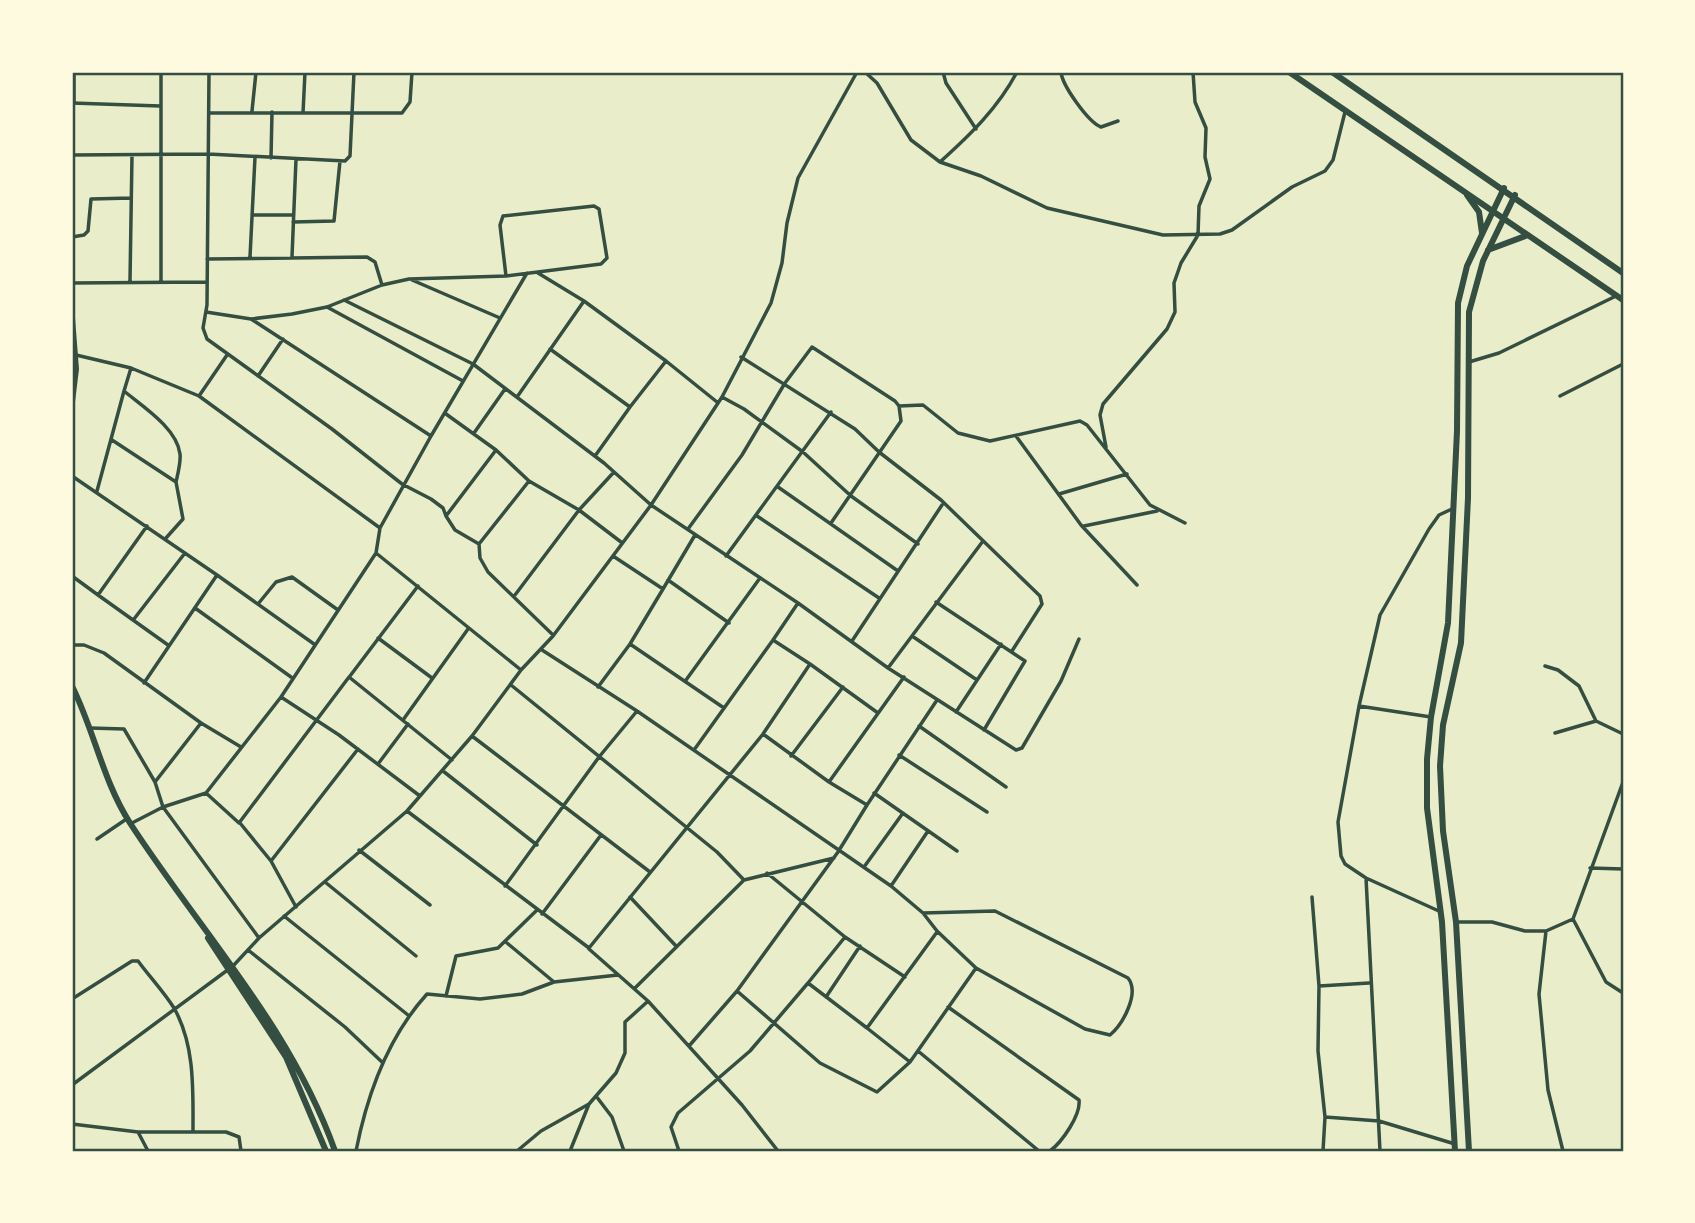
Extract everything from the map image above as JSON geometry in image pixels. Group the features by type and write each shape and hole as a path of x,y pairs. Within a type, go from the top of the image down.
{"main road":[{"path":"1289,72 1620,298"},
{"path":"1332,72 1515,195 1623,273"},
{"path":"1462,188 1479,212 1482,235"},
{"path":"1455,1148 1441,912 1427,808 1431,717 1448,634 1458,378 1458,303 1466,266 1504,188"},
{"path":"1469,1151 1456,922 1443,831 1440,765 1443,725 1461,643 1469,312 1472,290 1515,195"},
{"path":"1488,250 1528,235"},
{"path":"72,318 76,355 72,402"},
{"path":"1458,378 1469,380"},
{"path":"72,686 127,822"},
{"path":"72,693 115,802 294,1061 335,1151"},
{"path":"231,967 298,1080 326,1151"}],"street":[{"path":"74,72 73,103 160,106"},
{"path":"161,72 161,281"},
{"path":"209,72 206,312 203,334 227,355 332,429 402,484 443,508 455,530 479,544"},
{"path":"252,112 256,72"},
{"path":"303,113 305,72"},
{"path":"72,155 208,154 348,160 354,114 354,72"},
{"path":"209,113 402,113 407,110 412,72"},
{"path":"72,1085 231,967 259,938 407,811 472,736 521,670 553,636 651,505 722,397 771,303 798,178 857,72"},
{"path":"865,72 877,83 911,140 940,162 990,180 1047,208 1163,235 1198,235 1232,230 1292,187 1325,171 1333,160 1345,111"},
{"path":"943,72 946,83 976,129"},
{"path":"940,162 976,129 1006,92 1017,72"},
{"path":"1061,72 1066,89 1094,124 1101,127 1118,121"},
{"path":"1106,447 1100,415 1103,404 1167,329 1175,312 1174,282 1181,263 1198,235 1199,206 1210,179 1205,157 1206,128 1195,102 1193,72"},
{"path":"271,158 272,112"},
{"path":"130,281 132,155"},
{"path":"250,258 255,157"},
{"path":"292,257 296,159"},
{"path":"293,222 334,221 340,161"},
{"path":"72,237 84,235 88,231 90,199 131,198"},
{"path":"206,312 251,319 327,307 383,285 409,279 506,276 601,264 606,261 601,212 597,207 503,216 500,225 506,276"},
{"path":"252,215 293,215"},
{"path":"206,259 367,257 375,262 383,285"},
{"path":"97,839 127,822 206,793 281,697 291,677 376,553 380,528 402,484 446,414 527,273"},
{"path":"538,273 584,301 717,402"},
{"path":"409,279 500,318"},
{"path":"72,283 206,282"},
{"path":"1469,362 1499,354 1620,298"},
{"path":"344,300 473,364 595,456 651,505 798,603 888,668 1016,750 1022,748 1061,681 1079,639"},
{"path":"517,397 584,301"},
{"path":"327,307 463,381"},
{"path":"251,319 431,436"},
{"path":"258,376 282,339"},
{"path":"688,530 763,423 785,383 812,347 899,406 923,404 958,433 970,439 990,441 1080,421 1106,447 1157,512 1185,523"},
{"path":"550,349 630,407"},
{"path":"76,355 131,368 199,396 380,528"},
{"path":"199,396 227,355"},
{"path":"741,357 855,429 879,452 941,500 942,505 983,541 1042,600 1012,651"},
{"path":"595,456 666,361"},
{"path":"1560,396 1623,364"},
{"path":"97,491 131,368"},
{"path":"474,433 505,389"},
{"path":"124,391 164,425 178,446 180,454 176,482 183,519 166,538"},
{"path":"722,397 803,452 851,496 918,544"},
{"path":"831,523 901,421 899,406"},
{"path":"726,556 831,412"},
{"path":"446,414 496,450 528,481 579,510 621,542"},
{"path":"1016,436 1083,527 1136,585"},
{"path":"111,439 176,482"},
{"path":"446,516 496,450"},
{"path":"515,595 579,510 614,472"},
{"path":"1058,494 1127,474"},
{"path":"72,476 166,538 314,644"},
{"path":"528,481 479,544 481,558 488,572 515,595 553,636"},
{"path":"778,487 898,571"},
{"path":"852,641 942,505"},
{"path":"1441,912 1366,878 1345,864 1338,838 1338,822 1359,706 1380,615 1429,529 1439,515 1454,509"},
{"path":"1083,527 1157,512"},
{"path":"757,516 879,598"},
{"path":"98,594 147,526"},
{"path":"598,687 630,644 695,535"},
{"path":"888,668 983,541"},
{"path":"134,619 186,553"},
{"path":"376,553 521,670"},
{"path":"613,556 663,589"},
{"path":"144,683 217,575"},
{"path":"72,576 168,645"},
{"path":"258,604 276,582 292,578 338,610"},
{"path":"686,680 730,623 760,578"},
{"path":"668,580 730,623"},
{"path":"239,822 418,586"},
{"path":"694,750 798,603"},
{"path":"936,603 1024,658 1025,664 984,730"},
{"path":"195,608 291,677"},
{"path":"403,720 468,629"},
{"path":"912,636 977,680"},
{"path":"378,638 432,678"},
{"path":"773,640 877,713"},
{"path":"956,712 1001,643"},
{"path":"630,644 724,708"},
{"path":"72,645 84,645 104,653 201,723 241,747"},
{"path":"542,650 784,810 838,852 891,886 923,913 937,931 976,968 1085,1029 1099,1034 1110,1034 1119,1026 1133,994 1128,978 995,911 923,913"},
{"path":"589,948 763,734 810,664"},
{"path":"1545,666 1558,670 1579,686 1596,721 1623,734"},
{"path":"349,677 452,760"},
{"path":"829,782 904,677"},
{"path":"511,685 717,852 744,880"},
{"path":"791,756 843,687"},
{"path":"281,697 358,749 420,796"},
{"path":"689,1046 737,991 834,858 937,700"},
{"path":"1359,706 1431,717"},
{"path":"505,886 599,757 637,711"},
{"path":"1555,733 1596,721"},
{"path":"155,782 201,723"},
{"path":"377,764 408,724"},
{"path":"89,728 116,726 124,729 155,782 163,807 259,938"},
{"path":"919,726 1006,787"},
{"path":"763,734 829,782 867,805"},
{"path":"472,736 650,872"},
{"path":"271,861 358,749"},
{"path":"900,755 987,812"},
{"path":"443,771 537,845"},
{"path":"1623,782 1589,868 1573,919 1606,982 1623,993"},
{"path":"206,793 239,822 271,861 296,907"},
{"path":"874,793 957,851"},
{"path":"407,811 536,911 589,948 635,989 689,1046 778,1151"},
{"path":"864,867 903,813"},
{"path":"891,886 928,831"},
{"path":"542,914 601,835"},
{"path":"359,850 430,905"},
{"path":"635,989 744,880 834,858"},
{"path":"1589,868 1623,869"},
{"path":"767,873 845,937 905,977"},
{"path":"1366,878 1369,983 1380,1151"},
{"path":"325,882 415,956"},
{"path":"630,897 676,946"},
{"path":"1312,897 1319,986 1318,1036 1325,1117 1323,1151"},
{"path":"446,996 456,956 488,951 506,942 536,911"},
{"path":"285,916 408,1015"},
{"path":"1456,922 1492,922 1525,931 1546,931 1573,919"},
{"path":"867,1028 937,931"},
{"path":"1546,931 1539,994 1548,1090 1563,1151"},
{"path":"679,1151 672,1121 719,1080 775,1024 845,937"},
{"path":"506,942 554,982"},
{"path":"826,997 860,946"},
{"path":"248,950 345,1027 383,1063"},
{"path":"72,999 135,960 174,1009 190,1062 193,1130"},
{"path":"737,991 820,1063 875,1092 884,1089 910,1062 976,968"},
{"path":"356,1151 362,1121 383,1063 408,1015 427,995 480,999 522,994 554,982 618,975"},
{"path":"808,983 910,1062"},
{"path":"1319,986 1369,983"},
{"path":"570,1151 589,1104 623,1060 625,1022 648,1001"},
{"path":"948,1007 1080,1100 1080,1107 1057,1146 1050,1151"},
{"path":"918,1051 1039,1151"},
{"path":"596,1096 612,1117 624,1151"},
{"path":"517,1151 541,1131 589,1104"},
{"path":"1325,1117 1379,1121 1455,1148"},
{"path":"72,1124 138,1132 193,1130 235,1134 242,1141 241,1151"},
{"path":"138,1132 148,1151"}]}
